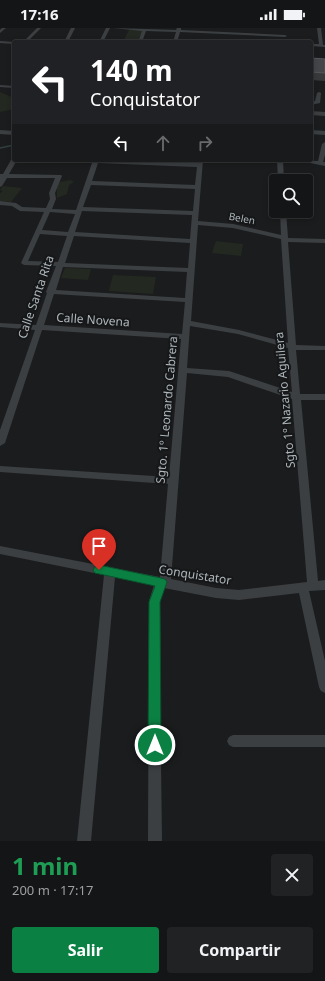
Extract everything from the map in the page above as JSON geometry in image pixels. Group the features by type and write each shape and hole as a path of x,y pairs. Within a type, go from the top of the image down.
{"street":[{"path":"0,32 4,28"},
{"path":"27,40 39,28"},
{"path":"67,40 73,28"},
{"path":"102,40 108,28"},
{"path":"115,28 179,30 213,35 285,34 285,40"},
{"path":"313,45 323,46 320,28"},
{"path":"141,40 145,29"},
{"path":"176,40 179,30"},
{"path":"249,40 250,34"},
{"path":"0,42 12,43"},
{"path":"0,86 12,87"},
{"path":"313,92 325,93"},
{"path":"313,103 317,103 319,93"},
{"path":"313,113 325,114"},
{"path":"0,132 12,133"},
{"path":"313,132 325,133"},
{"path":"322,163 325,144"},
{"path":"0,185 2,176 12,162"},
{"name":"Calle Santa Rita","path":"0,443 95,162"},
{"name":"Sgto. 1º Leonardo Cabrera","path":"155,841 154,602 163,583 200,162"},
{"path":"280,162 281,174"},
{"path":"2,176 59,176 52,193 53,199 24,263 191,270"},
{"path":"88,183 198,187"},
{"path":"0,203 14,204 20,209 195,213"},
{"name":"Sgto 1º Nazario Aguilera","path":"282,218 308,587 325,687"},
{"name":"Belen","path":"195,223 233,226 284,239 325,241"},
{"path":"38,232 193,240"},
{"path":"50,292 188,300"},
{"path":"186,323 239,332 292,347 325,348"},
{"name":"Calle Novena","path":"0,325 185,337"},
{"path":"182,370 229,374 296,397 325,397"},
{"path":"0,470 173,481"},
{"name":"Conquistator","path":"0,550 216,593 239,595 325,584"},
{"path":"84,841 110,572"},
{"path":"233,741 325,741"}],"shaded area":[{"path":"129,30 143,30 138,40 124,40"},
{"path":"0,92 12,97 12,109 0,112"},
{"path":"70,180 74,182 69,185 67,194 57,198 57,186 60,182"},
{"path":"3,186 22,188 11,202 0,201 0,193 3,191 0,190"},
{"path":"216,241 243,244 241,256 212,253"},
{"path":"65,268 91,269 88,280 61,278"},
{"path":"113,275 156,277 153,294 109,291"}],"building":[{"path":"313,58 325,59 325,73 313,72"}],"waterway":[{"path":"0,148 12,145"}],"route":[{"path":"99,570 161,582 154,602 155,745"}]}
